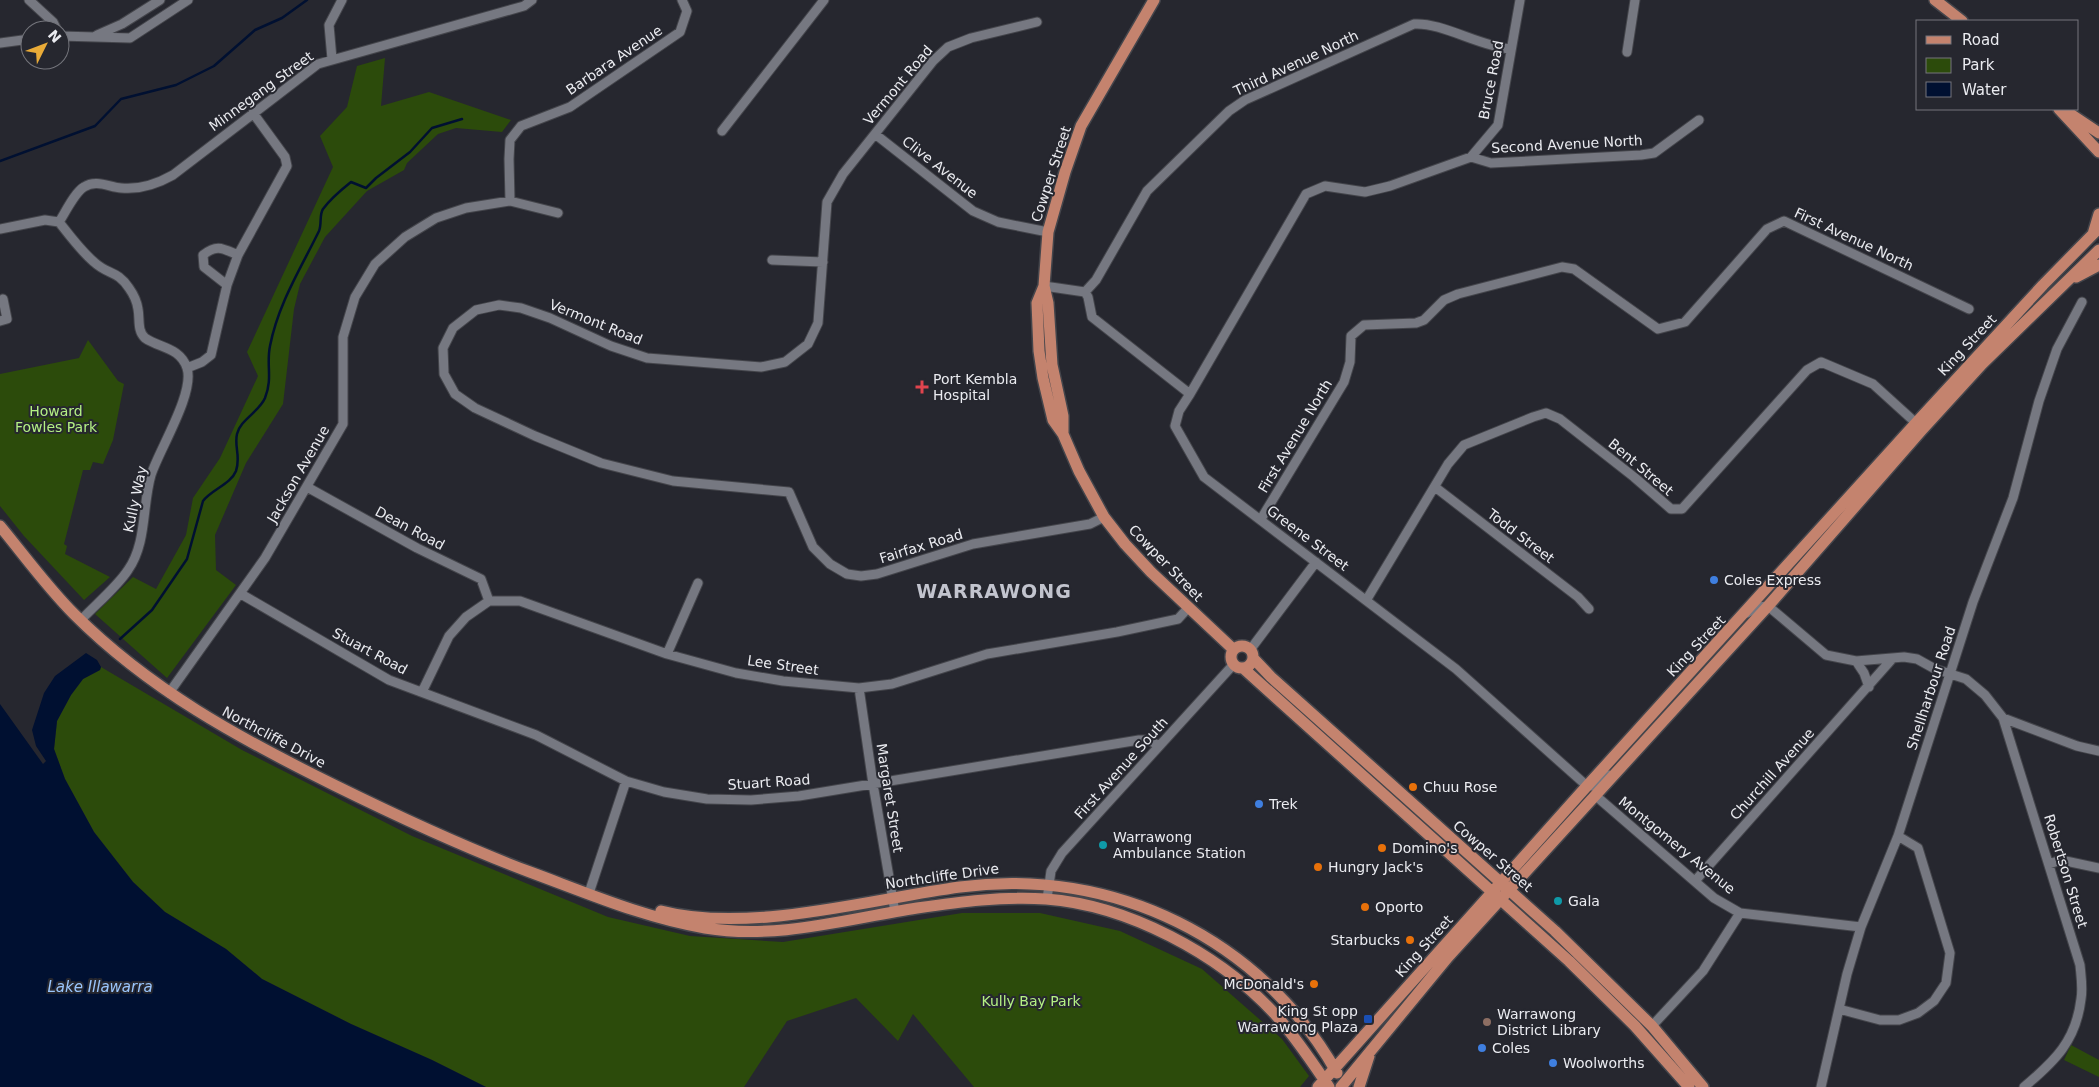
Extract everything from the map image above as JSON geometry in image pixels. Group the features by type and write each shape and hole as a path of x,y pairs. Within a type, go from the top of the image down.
{"main road":[{"name":"Cowper Street","path":"1062,434 1063,416 1049,347 1048,303 1044,286 1048,232 1064,172 1082,126 1154,0"},
{"path":"1935,0 1961,20"},
{"path":"2062,110 2097,152"},
{"path":"2063,110 2098,133"},
{"path":"2096,231 2099,214"},
{"name":"King Street","path":"1506,887 1587,786 1916,423 2043,285 2096,231"},
{"name":"King Street","path":"1324,1085 1334,1068 1497,896 1596,796 1768,606 1982,364 2099,250"},
{"path":"2066,282 2099,265"},
{"name":"Cowper Street","path":"1044,286 1037,303 1038,351 1042,378 1053,420 1062,434 1078,471 1104,517 1150,572 1233,649"},
{"path":"1049,347 1045,353 1047,369 1042,378 1053,388 1059,398"},
{"name":"Northcliffe Drive","path":"0,526 44,580 81,620 122,657 169,693 258,748 410,823 506,863 588,894 668,921 707,928 744,932 785,931 895,912 981,900 1047,900 1091,906 1151,928 1208,957 1248,987 1291,1033 1324,1085"},
{"path":"1244,646 1252,654 1251,664 1238,666 1230,658 1233,649 1244,646"},
{"name":"Cowper Street","path":"1252,654 1270,677 1561,937 1652,1026 1703,1087"},
{"name":"Cowper Street","path":"1238,666 1279,699 1593,983 1652,1044 1689,1087"},
{"name":"Northcliffe Drive","path":"588,894 668,913 720,918 776,916 961,886 1002,883 1048,884 1109,896 1152,911 1182,925 1227,950 1255,971 1283,998 1334,1068 1343,1086"},
{"name":"King Street","path":"1343,1086 1497,896"},
{"path":"1359,1087 1371,1050"}],"street":[{"path":"29,0 51,20"},
{"path":"94,36 122,24 160,0"},
{"path":"70,36 130,38 188,0"},
{"path":"332,59 329,25 342,0"},
{"name":"Minnegang Street","path":"60,222 83,187 94,183 121,188 158,183 173,175 318,64 524,6 532,0"},
{"name":"Barbara Avenue","path":"510,201 510,140 522,126 570,107 680,32 687,11 682,0"},
{"path":"722,131 824,0"},
{"name":"Bruce Road","path":"1470,157 1498,126 1520,0"},
{"path":"1627,52 1635,0"},
{"name":"Vermont Road","path":"789,492 673,482 601,463 535,436 475,408 455,394 444,374 443,348 453,328 476,310 499,305 521,308 550,318 611,346 647,358 761,367 785,362 808,344 818,323 827,202 842,174 933,61 948,47 971,38 1037,22"},
{"name":"Third Avenue North","path":"1085,292 1096,280 1147,191 1222,117 1245,100 1414,24 1428,25 1488,45 1510,49"},
{"path":"0,43 20,40"},
{"path":"0,229 44,220 60,222 92,262 104,270 118,275 135,298 139,327 144,337 176,353 187,368 202,362 212,355 228,285 238,255 287,166 285,157 252,113"},
{"name":"Second Avenue North","path":"1470,157 1491,163 1654,153 1699,120"},
{"name":"Clive Avenue","path":"875,134 973,211 998,222 1048,232"},
{"path":"1044,286 1085,292 1088,297 1092,317 1190,394 1306,194 1325,186 1365,192 1382,188 1470,157"},
{"name":"Jackson Avenue","path":"169,693 265,558 343,424 343,337 355,297 375,264 405,237 436,218 466,208 510,201 558,212"},
{"name":"First Avenue North","path":"1261,519 1344,382 1350,362 1351,336 1364,325 1416,323 1424,320 1444,300 1458,294 1562,267 1574,269 1658,329 1685,322 1767,228 1784,221 1969,309"},
{"path":"228,285 204,267 203,255 213,248 224,248 238,255"},
{"path":"772,260 823,262"},
{"path":"0,321 7,319 4,299"},
{"name":"Shellharbour Road","path":"1821,1087 1847,974 1862,927 1898,836 1973,602 2013,498 2039,401 2056,349 2082,302"},
{"name":"Bent Street","path":"1367,599 1448,464 1464,445 1546,413 1560,419 1634,476 1671,509 1682,509 1807,370 1821,362 1873,384 1916,423"},
{"name":"Kully Way","path":"81,620 128,570 140,544 151,475 180,411 188,378 187,368"},
{"name":"Greene Street","path":"1190,394 1179,411 1175,426 1204,477 1367,599 1456,669 1587,786"},
{"name":"Dean Road","path":"307,487 417,548 481,579 489,601"},
{"name":"Todd Street","path":"1435,487 1578,597 1589,609"},
{"name":"Fairfax Road","path":"789,492 812,547 830,564 847,574 861,576 877,574 973,544 1090,524 1104,517"},
{"path":"1252,654 1316,562"},
{"path":"667,654 698,582"},
{"name":"Stuart Road","path":"241,594 389,680 536,735 626,781 664,792 706,799 751,800 799,796 1139,740 1149,740 1159,746"},
{"path":"422,692 449,636 466,617 489,601"},
{"name":"Lee Street","path":"489,601 520,601 534,605 667,654 736,673 783,681 859,688 892,684 987,654 1117,632 1178,619 1188,608"},
{"path":"1744,615 1758,607 1768,606"},
{"name":"Robertson Street","path":"1768,606 1826,655 1856,661 1904,657 1917,659 1935,668 1966,679 1984,695 2003,718 2080,965 2082,998 2075,1030 2053,1063 2024,1087"},
{"name":"Churchill Avenue","path":"1695,881 1870,687 1892,659"},
{"path":"1856,661 1870,687"},
{"name":"First Avenue South","path":"1047,900 1051,871 1062,853 1159,746 1238,666"},
{"name":"Margaret Street","path":"859,688 895,912"},
{"path":"2003,718 2077,746 2099,751"},
{"path":"1587,786 1593,786 1611,774 1616,773"},
{"path":"588,894 626,781"},
{"name":"Montgomery Avenue","path":"1596,796 1714,898 1740,913 1862,927"},
{"path":"1839,1009 1880,1020 1899,1020 1918,1013 1934,1001 1946,983 1950,954 1918,848 1898,836"},
{"path":"2049,864 2060,860 2099,868"},
{"path":"1652,1026 1703,971 1740,913"}],"green space":[{"path":"385,58 381,106 429,92 511,120 502,132 456,128 438,134 407,163 404,170 367,191 325,237 300,284 294,309 283,404 246,463 215,535 216,570 236,585 167,678 95,614 133,577 156,589 186,535 193,498 220,458 258,376 247,352 333,167 320,136 347,107 357,66"},
{"name":"Howard Fowles Park","path":"88,340 118,381 124,384 113,440 103,464 93,462 90,470 83,470 64,544 67,546 65,554 110,577 84,600 24,536 0,506 0,374 79,358"},
{"name":"Kully Bay Park","path":"101,667 242,750 412,836 608,917 690,936 783,942 962,913 1040,913 1120,931 1202,969 1282,1039 1309,1076 1300,1087 974,1087 913,1014 898,1041 856,998 787,1021 744,1087 486,1087 432,1060 351,1024 262,979 226,949 165,912 133,882 94,832 65,779 54,749 57,721 71,695 83,679 100,670"},
{"path":"2071,1045 2099,1060 2099,1077 2064,1060"}],"water":[{"name":"Lake Illawarra","path":"86,653 97,660 101,667 100,670 83,679 71,695 57,721 54,749 65,779 94,832 133,882 165,912 226,949 262,979 351,1024 432,1060 486,1087 0,1087 0,704 43,764 46,761 36,746 32,730 44,693 55,676"}],"waterway":[{"path":"0,161 95,126 121,99 176,85 214,66 255,30 282,18 307,0"},
{"path":"120,639 152,610 187,559 203,501 230,480 236,471 238,461 237,434 242,424 259,408 265,398 269,384 270,346 278,316 319,231 323,209 351,182 366,188 410,152 432,128 462,119"}],"place":[{"name":"Port Kembla Hospital","path":"922,387"},
{"name":"Coles Express","path":"1714,580"},
{"name":"Chuu Rose","path":"1413,787"},
{"name":"Trek","path":"1259,804"},
{"name":"Warrawong Ambulance Station","path":"1103,845"},
{"name":"Domino's","path":"1382,848"},
{"name":"Hungry Jack's","path":"1318,867"},
{"name":"Gala","path":"1558,901"},
{"name":"Oporto","path":"1365,907"},
{"name":"Starbucks","path":"1410,940"},
{"name":"McDonald's","path":"1314,984"},
{"name":"King St opp Warrawong Plaza","path":"1368,1019"},
{"name":"Warrawong District Library","path":"1487,1022"},
{"name":"Coles","path":"1482,1048"},
{"name":"Woolworths","path":"1553,1063"}],"district":[{"name":"WARRAWONG","path":"994,591"}]}
